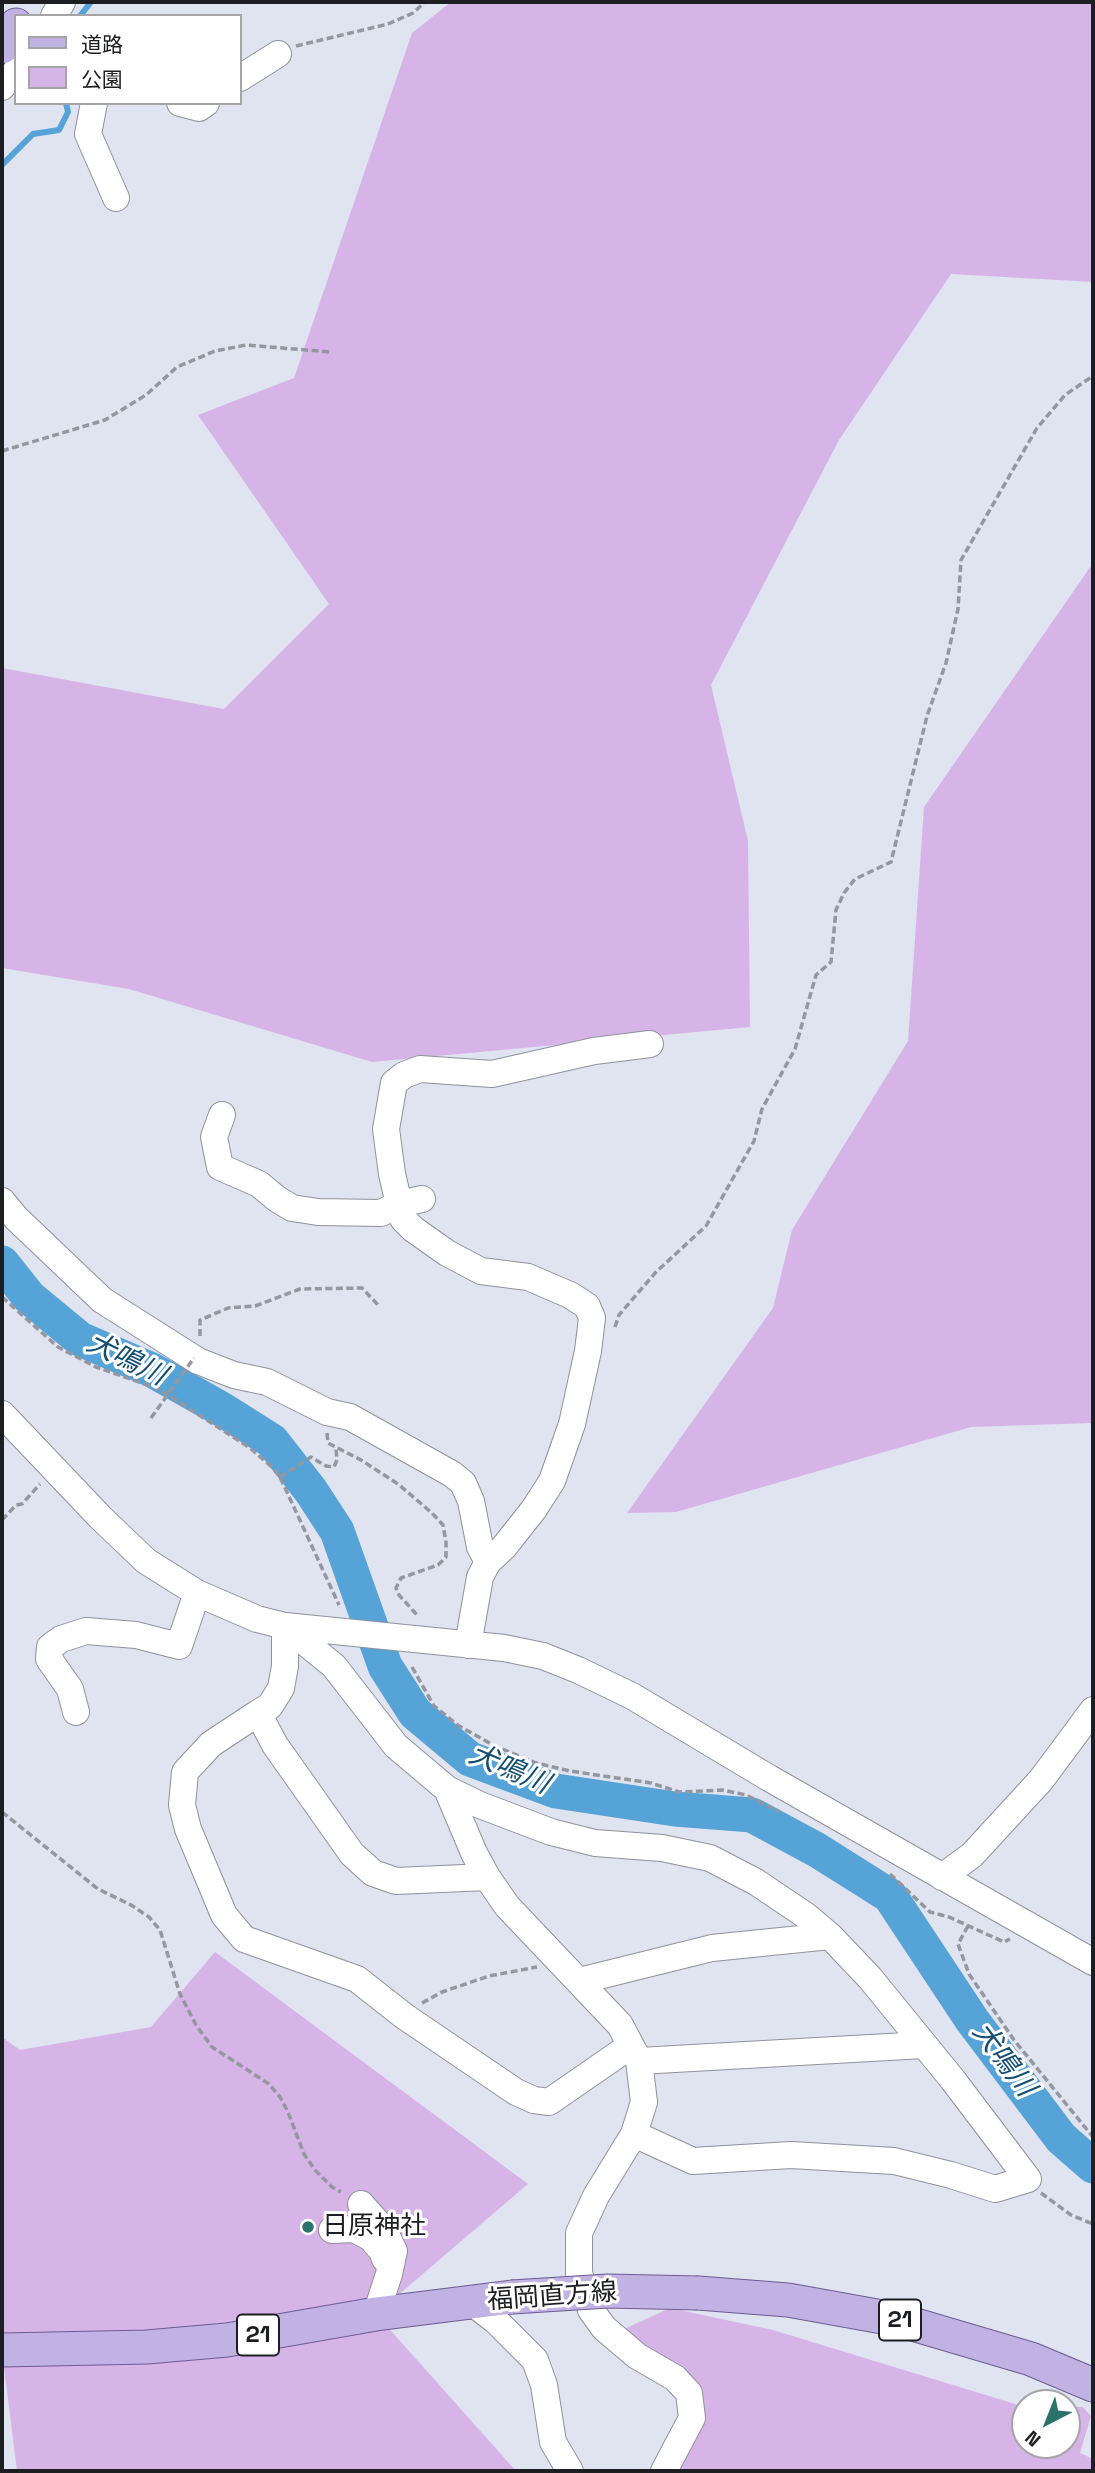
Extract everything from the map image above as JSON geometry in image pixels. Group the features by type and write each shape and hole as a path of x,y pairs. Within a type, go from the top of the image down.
{"main road":[{"path":"2,47 14,28"},
{"name":"福岡直方線","path":"2,2350 147,2347 227,2340 376,2314 512,2297 608,2291 698,2292 788,2300 899,2320 1031,2359 1093,2385"}],"street":[{"path":"242,77 278,54"},
{"path":"2,87 14,73"},
{"path":"94,105 88,134 116,198"},
{"path":"411,1201 392,1174 386,1129 394,1083 404,1075 420,1069 492,1074 594,1051 650,1044"},
{"path":"222,1115 214,1137 220,1167 260,1184 292,1208 318,1212 381,1213 411,1201"},
{"path":"2,1201 25,1227 102,1300 197,1350 234,1375 267,1382 327,1412 350,1418 452,1474 463,1483 471,1501 480,1547 488,1562"},
{"path":"411,1201 403,1219 447,1253 481,1271 528,1278 570,1295 587,1306 592,1318 572,1424 552,1481 504,1547 488,1562 480,1577 468,1645"},
{"path":"2,1414 146,1561 197,1593 246,1615 285,1626 334,1666 396,1746 447,1789 480,1805 551,1832 596,1843 662,1848 710,1858 756,1882 830,1936 870,1978 1028,2179 995,2189 894,2161 791,2155 693,2161 634,2134"},
{"path":"76,1712 69,1689 48,1659 50,1647 61,1639 86,1631 136,1635 179,1646 197,1593"},
{"path":"285,1626 339,1618 422,1641 504,1648 543,1656 632,1696 943,1878 1093,1962"},
{"path":"285,1626 285,1666 281,1688 270,1706 211,1744 186,1772 182,1805 188,1829 224,1915 244,1939 357,1979 404,2017 516,2092 534,2100 549,2102 635,2053 924,2045"},
{"path":"943,1878 972,1855 1041,1780 1093,1710"},
{"path":"258,1713 275,1745 352,1854 373,1873 396,1881 486,1877"},
{"path":"447,1789 486,1877 506,1906 620,2025 635,2053 644,2102 634,2134 596,2196 579,2233 579,2273 591,2310 604,2328 637,2356 676,2378 689,2393 692,2418 664,2471"},
{"path":"579,1981 712,1948 830,1936"},
{"path":"361,2204 384,2230 394,2251 376,2314"},
{"path":"332,2230 354,2229 371,2238 382,2251 389,2274"},
{"path":"471,2302 496,2321 535,2360 544,2385 553,2442 570,2471"}],"path":[{"path":"278,54 305,43 388,24 413,13 425,2"},
{"path":"2,451 105,420 146,395 177,367 215,351 246,345 330,352"},
{"path":"615,1328 619,1315 656,1272 706,1226 754,1141 762,1109 795,1049 816,975 831,962 836,910 840,901 855,880 891,862 927,716 946,663 958,609 961,560 1037,428 1065,395 1093,376"},
{"path":"151,1418 197,1350 200,1320 228,1308 255,1306 300,1289 362,1289 380,1307"},
{"path":"2,1297 58,1347 96,1367 159,1388 250,1448 280,1477 339,1618"},
{"path":"327,1412 328,1443 398,1484 443,1525 446,1557 438,1565 401,1578 396,1588 399,1595 423,1621 422,1641"},
{"path":"280,1477 311,1457 326,1466 334,1467 337,1460 336,1448"},
{"path":"2,1520 16,1505 22,1504 54,1468"},
{"path":"412,1667 434,1706 460,1726 495,1746 536,1763 651,1783 679,1792 723,1790 746,1795 781,1813"},
{"path":"2,1812 98,1889 149,1917 160,1930 180,1994 212,2048 269,2084 288,2112 304,2154 315,2171 332,2187 361,2204"},
{"path":"883,1869 930,1912 1004,1942 1031,1928"},
{"path":"968,1926 958,1944 969,1974 1014,2040 1093,2137"},
{"path":"404,2017 409,2010 442,1992 489,1976 534,1969 554,1956"},
{"path":"1028,2179 1036,2189 1071,2215 1093,2224"}],"green space":[{"path":"451,2 1093,2 1093,282 951,274 839,440 711,685 748,841 750,1027 372,1062 129,989 2,968 2,668 224,709 329,604 198,415 294,378 412,33"},
{"path":"1093,563 1093,1423 971,1427 676,1512 627,1513 773,1308 792,1230 908,1041 924,807"},
{"path":"215,1952 528,2184 376,2314 516,2471 17,2471 2,2351 2,2037 20,2050 151,2027"},
{"path":"670,2308 773,2330 1011,2403 1011,2459 1081,2459 1081,2453 1093,2459 1093,2471 657,2471 680,2430 676,2394 620,2331"},
{"path":"1081,2407 1091,2416 1081,2450"}],"waterway":[{"path":"82,14 91,2"},
{"path":"2,165 33,134 59,130 68,112 66,105"},
{"name":"犬鳴川","path":"2,1263 29,1297 80,1339 152,1370 272,1441 311,1491 337,1531 385,1666 415,1713 470,1759 556,1791 675,1809 752,1815 817,1850 890,1896 972,2020 1061,2138 1093,2166"}],"place":[{"name":"日原神社","path":"308,2227"}]}
